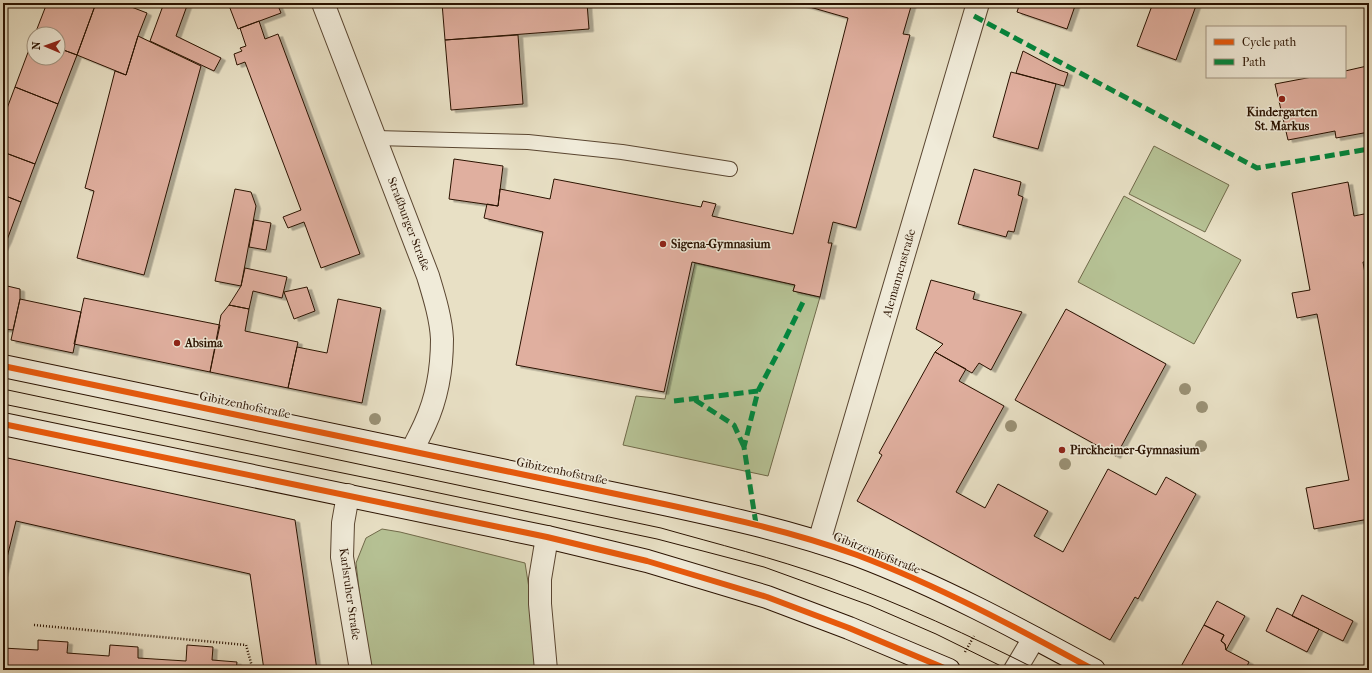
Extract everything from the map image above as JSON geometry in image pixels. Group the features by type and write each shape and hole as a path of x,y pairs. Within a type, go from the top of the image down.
{"main road":[{"name":"Straßburger Straße","path":"323,3 428,276 437,308 442,338 439,371 433,402 426,423 412,451"},
{"name":"Alemannenstraße","path":"819,542 978,3"},
{"name":"Gibitzenhofstraße","path":"3,366 724,516 819,542 875,562 986,612 1094,670"},
{"path":"3,424 547,537 647,561 767,596 849,628 949,670"},
{"name":"Karlsruher Straße","path":"348,495 343,523 342,557 361,670"},
{"path":"546,670 540,604 540,579 547,537"},
{"path":"1015,670 1034,638"}],"lane":[{"path":"376,138 528,142 622,152 730,169"}],"path":[{"path":"34,625 246,645 254,670"}],"green space":[{"path":"1154,146 1229,185 1205,232 1129,194"},
{"path":"1124,196 1241,260 1194,344 1078,282"},
{"path":"695,263 795,285 793,291 820,297 768,476 623,445 636,396 665,399"},
{"path":"382,529 400,532 525,563 542,670 371,670 356,563 366,538"}],"building":[{"path":"47,3 96,3 77,55 66,51 66,26 38,26"},
{"path":"96,3 121,3 147,13 126,75 77,55"},
{"path":"164,3 188,3 176,36 221,58 214,71 150,41"},
{"path":"228,3 277,3 281,13 238,29"},
{"path":"442,3 587,3 589,29 445,40"},
{"path":"796,3 912,3 903,34 910,35 856,228 833,222 828,243 832,243 820,297 793,291 795,285 692,262 664,392 516,365 543,232 484,218 487,204 498,206 500,189 550,199 554,179 701,207 703,201 716,204 712,216 793,234 848,18"},
{"path":"1020,3 1076,3 1067,29 1017,12"},
{"path":"1153,3 1197,3 1176,60 1137,46"},
{"path":"259,21 265,39 278,34 360,254 321,268 304,222 288,228 283,217 301,210 245,62 237,65 234,54 242,51 240,48 246,46 240,28"},
{"path":"518,35 523,104 451,110 445,40"},
{"path":"138,36 201,66 144,275 77,258 94,191 85,188 115,71 126,75"},
{"path":"66,51 77,55 58,104 15,87 26,58 26,66 66,66"},
{"path":"1023,51 1059,70 1068,73 1064,86 1016,73"},
{"path":"1367,66 1369,77 1369,132 1336,138 1335,131 1288,140 1275,84 1307,78 1346,78 1346,71"},
{"path":"1011,72 1056,84 1038,149 993,137"},
{"path":"15,87 58,104 35,164 3,152 3,119"},
{"path":"3,152 35,164 21,202 3,195"},
{"path":"454,159 503,166 498,206 449,199"},
{"path":"974,169 1021,182 1018,195 1023,197 1014,232 1008,231 1006,237 958,224"},
{"path":"1348,182 1354,216 1369,213 1369,261 1363,262 1367,285 1369,285 1369,519 1314,529 1306,488 1349,480 1317,314 1297,318 1292,293 1310,290 1292,193"},
{"path":"235,189 251,192 256,206 241,286 215,281"},
{"path":"3,195 21,202 7,240 3,238"},
{"path":"254,220 271,223 266,250 249,247"},
{"path":"3,238 7,240 3,248"},
{"path":"245,268 287,277 282,298 253,291 249,309 229,305 241,286"},
{"path":"931,280 975,292 973,299 1022,312 991,370 979,363 972,373 935,352 943,344 916,329"},
{"path":"3,285 20,289 20,299 13,330 3,329"},
{"path":"307,287 315,311 294,319 284,292"},
{"path":"84,298 220,325 210,372 74,344"},
{"path":"20,299 81,312 73,353 11,340"},
{"path":"338,299 381,308 362,403 288,388 297,347 327,353"},
{"path":"229,305 249,309 245,331 298,342 288,388 210,372 221,315"},
{"path":"1066,309 1166,364 1116,456 1015,400"},
{"path":"935,352 966,369 959,381 1004,406 956,492 985,508 998,484 1048,511 1034,536 1063,552 1108,469 1156,495 1166,477 1196,494 1138,599 1135,597 1110,640 857,501 882,455 879,453"},
{"path":"3,457 295,520 317,670 264,670 250,574 16,521 3,574"},
{"path":"1302,595 1353,621 1343,641 1292,616"},
{"path":"1217,601 1245,616 1226,650 1225,644 1221,641 1224,635 1204,625"},
{"path":"1277,608 1319,629 1307,652 1266,631"},
{"path":"1204,625 1224,635 1221,641 1225,644 1226,650 1249,662 1245,670 1179,670"},
{"path":"38,640 68,642 67,653 109,656 110,645 138,647 138,658 186,661 187,645 213,647 212,660 237,662 236,670 3,670 3,648 38,650"}],"tram line":[{"path":"3,389 661,528 767,558 830,578 936,621 1038,670"},
{"path":"3,404 387,482 657,539 764,567 869,605 936,634 1009,670"}],"marked path":[{"path":"974,16 1257,168 1369,149"},
{"path":"756,524 744,447 758,391 805,298"},
{"path":"674,401 758,391"},
{"path":"695,400 734,425 744,447"}],"cycle path":[{"path":"3,366 664,504 785,532 857,555 918,580 1007,623 1094,670"},
{"path":"3,424 547,537 647,561 767,597 849,628 949,670"}],"place":[{"name":"Kindergarten St. Markus","path":"1282,99"},
{"name":"Sigena-Gymnasium","path":"663,244"},
{"name":"Absima","path":"177,343"},
{"name":"Pirckheimer-Gymnasium","path":"1062,450"}]}
